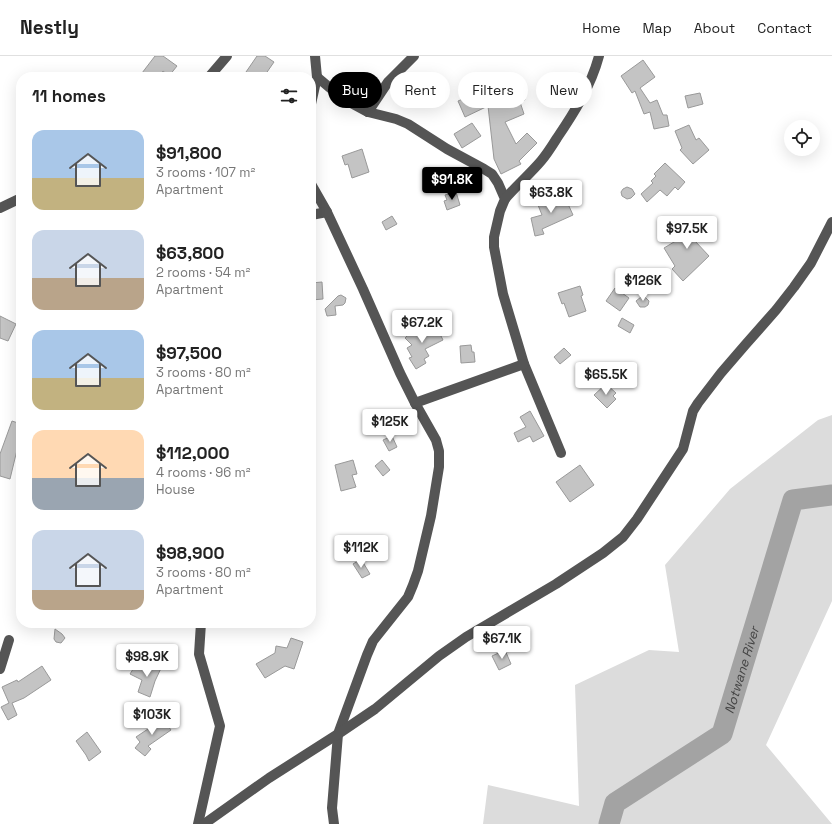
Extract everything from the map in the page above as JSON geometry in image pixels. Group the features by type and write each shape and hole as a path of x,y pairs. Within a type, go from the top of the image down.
{"street":[{"path":"213,72 227,56"},
{"path":"315,56 316,82"},
{"path":"368,112 388,82 414,56"},
{"path":"560,453 524,364 504,294 494,247 494,237 500,211 505,199 542,160 570,120 584,94 599,56"},
{"path":"317,77 342,98 368,112 396,119 408,124 447,149 492,174 505,199"},
{"path":"316,193 327,212 363,289 400,373 436,440 439,467 431,516 418,571 413,585 408,597 373,642 338,734 332,808 334,824"},
{"path":"0,208 16,200"},
{"path":"316,214 327,212"},
{"path":"204,824 269,778 338,734 466,637 556,584 604,553 623,537 637,519 683,448 693,411 698,403 731,361 776,310 794,287 811,263 832,222"},
{"path":"415,403 524,364"},
{"path":"198,824 220,726 199,654 201,628"},
{"path":"0,669 9,640"}],"shaded area":[{"path":"832,415 832,601 766,745 832,824 483,824 488,785 579,806 575,685 649,650 679,652 665,565 730,489 818,420"}],"building":[{"path":"155,56 163,56 177,66 172,72 143,72"},
{"path":"257,56 265,56 274,62 267,72 246,72"},
{"path":"643,60 655,77 640,88 650,103 657,100 663,115 667,115 669,126 654,129 650,112 644,114 635,91 632,93 621,76"},
{"path":"700,93 703,104 688,108 685,96"},
{"path":"461,108 484,108 465,117"},
{"path":"488,108 522,108 524,114 505,122 516,144 527,133 537,143 519,161 521,164 501,174 494,159"},
{"path":"472,123 481,136 462,148 454,134"},
{"path":"689,125 696,140 699,138 709,150 693,164 680,150 682,148 675,131"},
{"path":"362,149 369,172 352,178 348,164 345,165 342,156"},
{"path":"665,163 685,182 678,190 675,187 667,196 660,190 647,202 641,194 653,183 651,181 656,176 654,174"},
{"path":"627,187 632,189 635,194 631,198 627,199 622,196 621,192"},
{"path":"456,192 460,205 447,210 444,201 447,200 445,195"},
{"path":"563,193 573,215 542,229 544,234 535,236 531,218 542,215 538,205"},
{"path":"392,216 397,224 386,230 382,222"},
{"path":"694,218 706,232 695,241 709,256 683,281 672,269 675,266 664,248 684,236 679,230"},
{"path":"322,282 323,299 316,300 316,283"},
{"path":"580,286 583,295 581,296 586,311 569,317 564,303 562,304 558,293"},
{"path":"615,288 629,298 620,311 606,301"},
{"path":"341,295 346,298 345,303 343,305 335,306 336,315 327,316 325,309 338,296"},
{"path":"641,297 645,297 649,301 648,305 645,307 640,307 636,301"},
{"path":"0,316 16,324 8,341 0,338"},
{"path":"622,318 634,325 630,333 618,326"},
{"path":"435,324 443,340 425,349 429,356 424,359 426,363 416,369 409,358 412,357 407,348 412,345 405,338 413,330 416,333"},
{"path":"471,345 472,352 474,352 475,362 461,363 460,346"},
{"path":"564,348 571,355 560,364 554,357"},
{"path":"606,384 616,393 613,396 616,399 607,408 594,395"},
{"path":"530,411 544,436 533,442 530,436 518,442 514,433 526,427 520,417"},
{"path":"12,421 16,422 16,454 10,479 0,476 0,454"},
{"path":"392,436 397,447 389,451 383,440"},
{"path":"353,460 357,474 352,475 356,487 341,491 335,465"},
{"path":"382,460 390,470 383,476 375,466"},
{"path":"580,465 594,485 570,502 556,482"},
{"path":"361,559 370,574 362,578 353,564"},
{"path":"55,629 65,638 61,643 56,642 54,639"},
{"path":"291,638 303,642 294,669 285,666 265,678 256,664 275,653 276,646 287,648"},
{"path":"505,650 511,664 499,670 492,656"},
{"path":"154,660 163,664 155,681 150,697 138,692 142,680 130,674 135,666 149,673"},
{"path":"42,666 51,680 24,698 12,703 17,715 8,720 1,707 9,703 2,687 17,680 18,682"},
{"path":"163,719 171,730 148,746 151,749 145,756 135,748 140,742 136,737"},
{"path":"87,732 101,752 89,761 76,741"}],"waterway":[{"name":"Notwane River","path":"609,824 615,803 722,734 793,500 832,495"}]}
